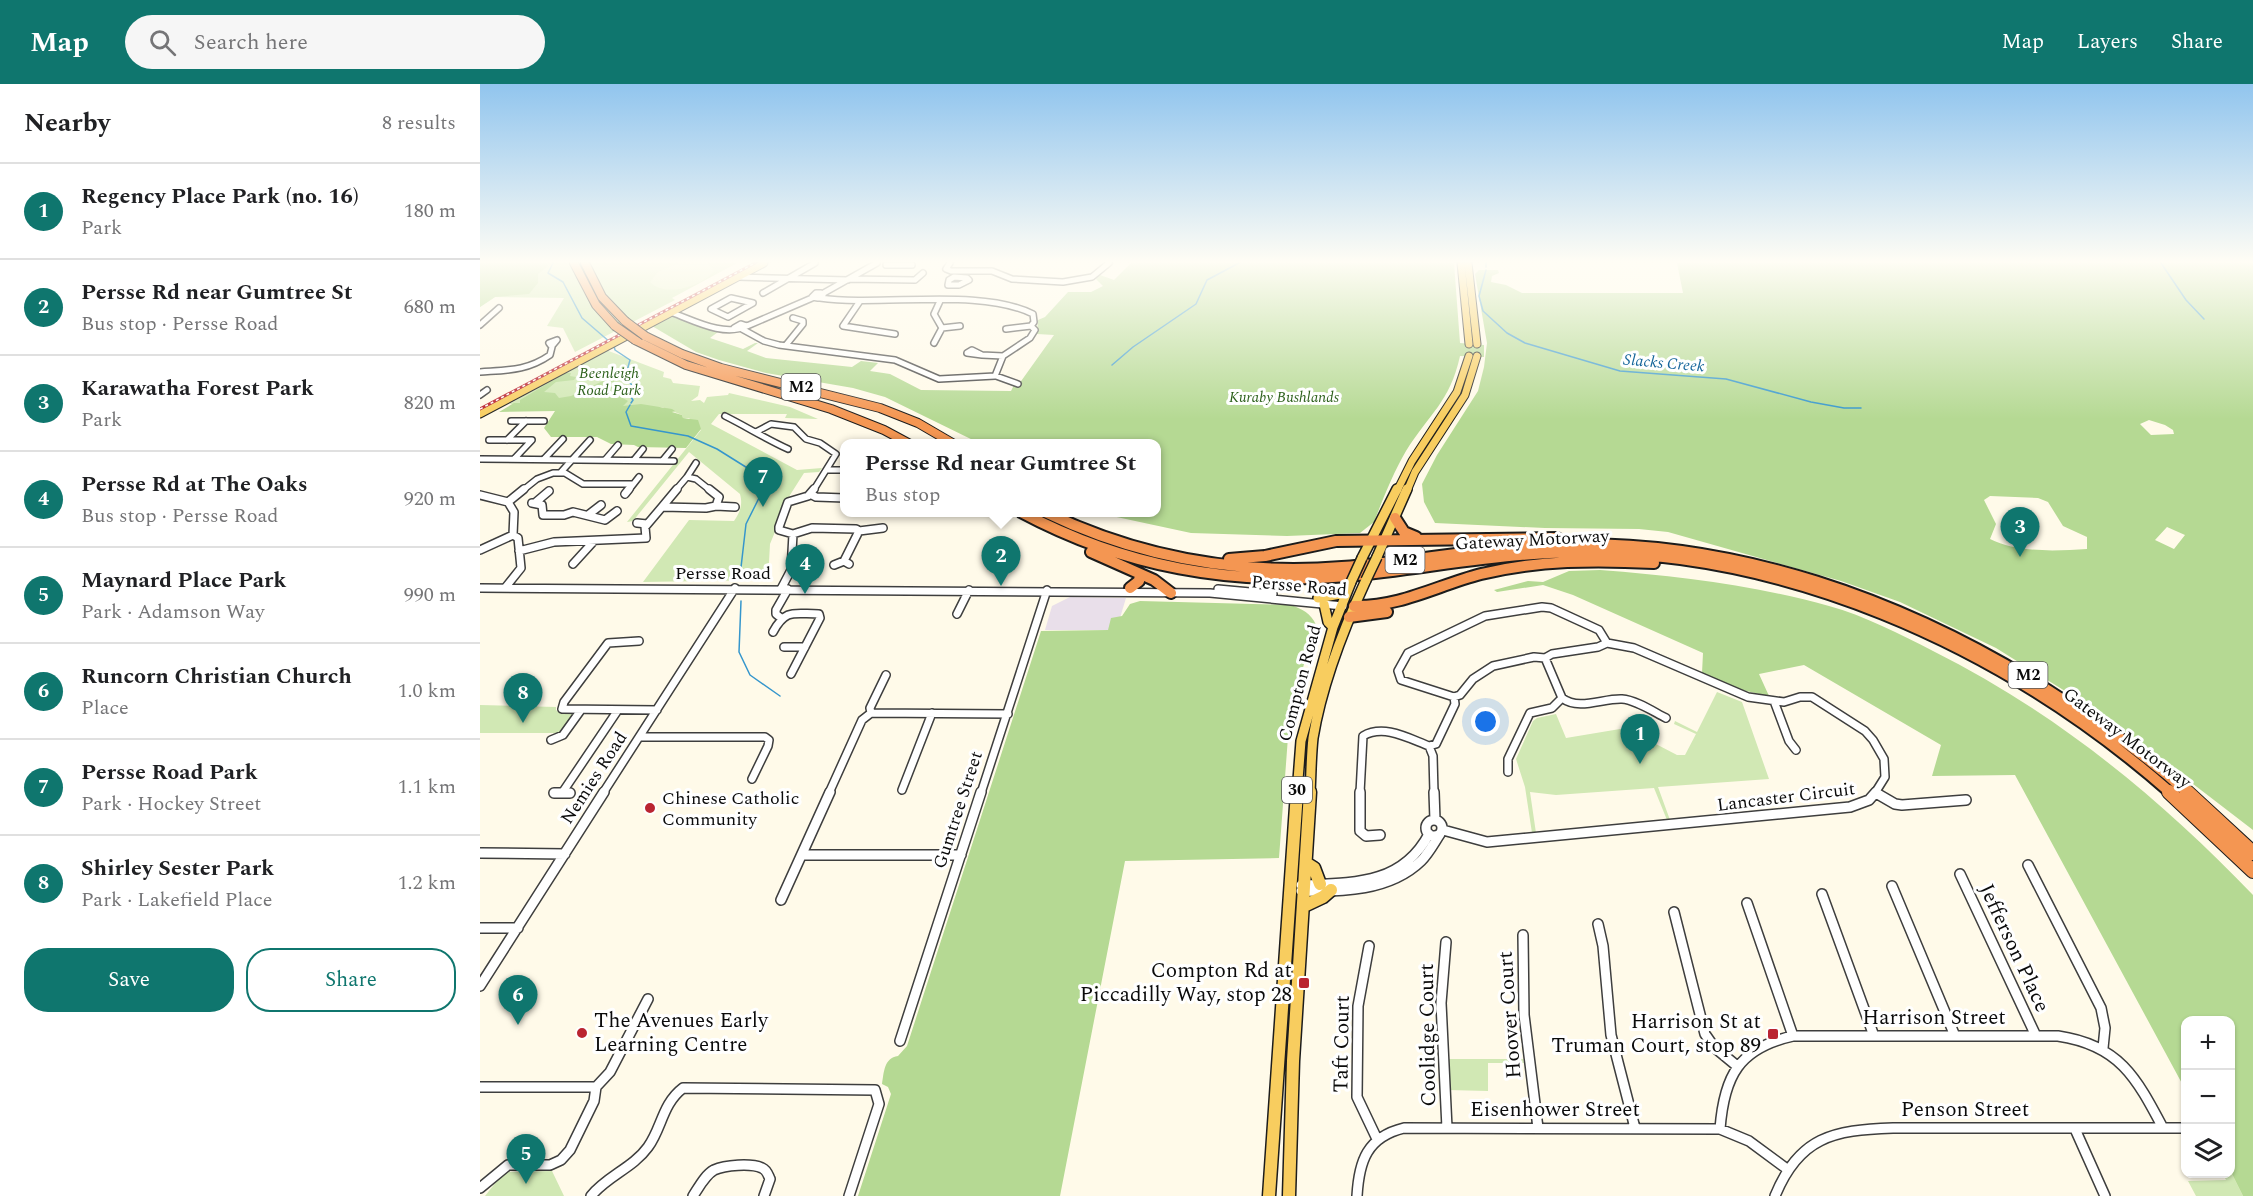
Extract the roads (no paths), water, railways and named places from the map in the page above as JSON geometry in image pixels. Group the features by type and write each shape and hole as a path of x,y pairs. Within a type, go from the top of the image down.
{"highway":[{"name":"M2","path":"601,315 635,340 692,368 817,403 875,425 901,439"},
{"name":"M2","path":"619,315 645,336 680,354 724,369 881,407 919,423 946,439"},
{"path":"1017,517 1047,534 1157,581 1166,590"},
{"name":"Gateway Motorway","path":"1030,517 1061,533 1121,555 1176,568 1240,576 1304,578 1344,576 1498,557 1574,553 1665,557 1758,574 1815,589 1879,612 1952,645 2013,678 2077,720 2134,762 2190,809 2253,871"},
{"name":"Gateway Motorway","path":"1054,517 1082,530 1131,547 1203,562 1289,568 1359,565 1550,545 1602,544 1679,550 1763,566 1832,585 1915,617 1970,643 2058,694 2126,741 2195,798 2253,852"},
{"path":"1395,518 1404,532 1420,538"},
{"path":"1131,547 1206,557 1242,559 1336,541 1373,537 1386,539 1583,539 1655,545 1679,550"},
{"path":"1354,606 1377,607 1402,603 1488,572 1560,563 1620,561 1670,564 1748,575 1758,574"},
{"path":"1130,588 1139,582 1140,574"},
{"path":"1349,617 1397,609 1402,603"}],"main road":[{"path":"480,414 667,315"},
{"path":"1469,315 1473,344 1471,315"},
{"name":"Compton Road","path":"1269,1196 1301,741 1341,604 1412,461 1457,393 1473,356 1466,395 1417,468 1349,617 1323,696 1315,729 1310,772 1304,906 1293,1061 1288,1196"},
{"path":"1333,627 1328,622 1321,601 1346,593"},
{"path":"1304,906 1323,897 1326,887 1314,868 1306,863"}],"street":[{"path":"480,325 491,315"},
{"path":"684,315 715,328 734,328 741,324 764,341 791,348 840,352 870,359 901,362 939,380 996,376 1018,384"},
{"path":"745,327 773,315"},
{"path":"851,315 843,326 896,334"},
{"path":"935,315 942,328"},
{"path":"1031,326 1034,322 1033,315"},
{"path":"786,345 803,324 803,321 793,318"},
{"path":"942,328 960,326"},
{"path":"1006,329 1031,326"},
{"path":"996,376 1003,356 1034,334 1035,330 1031,326"},
{"path":"934,343 942,328"},
{"path":"480,372 532,367 550,354 552,346"},
{"path":"982,355 1003,356"},
{"path":"480,395 487,390"},
{"path":"725,416 788,449"},
{"path":"512,421 544,421"},
{"path":"507,440 526,421"},
{"path":"756,432 774,423 797,428 806,439 820,443 836,454 828,470 821,476 810,494 788,502 779,530 793,534 812,528 856,529 859,531 867,528 884,528"},
{"path":"544,459 563,439"},
{"path":"489,440 532,440 514,459"},
{"path":"561,472 590,440"},
{"path":"605,460 618,445"},
{"path":"634,460 643,449"},
{"path":"663,460 672,449"},
{"path":"480,459 674,460"},
{"path":"519,551 554,542 646,538 647,524 696,463"},
{"path":"828,470 840,470"},
{"path":"508,502 537,479 553,473 561,472 584,483 633,484"},
{"path":"625,494 639,477"},
{"path":"687,477 696,479 718,497 716,506"},
{"path":"549,491 534,503 542,505 543,516 573,512"},
{"path":"810,494 816,497 840,498"},
{"path":"480,495 508,502 514,512 513,535"},
{"path":"588,515 602,505"},
{"path":"563,507 604,520 617,511"},
{"path":"662,507 735,507"},
{"path":"637,523 647,524"},
{"path":"834,565 846,563 859,531"},
{"path":"781,618 776,614 776,610 791,570 793,534"},
{"path":"480,549 513,535"},
{"path":"504,588 520,568 518,538 513,535"},
{"path":"573,564 594,541"},
{"name":"Persse Road","path":"480,588 1166,590"},
{"name":"Nemies Road","path":"480,986 735,588"},
{"name":"Persse Road","path":"1111,591 1130,588 1166,590 1321,601 1354,606"},
{"path":"957,614 969,590"},
{"name":"Gumtree Street","path":"900,1041 1047,590"},
{"path":"1454,697 1401,680 1398,671 1408,653 1485,616 1546,607 1599,630 1607,643"},
{"path":"773,632 781,618 790,614 819,614 820,618 790,674"},
{"path":"639,641 611,641 604,647 562,706 564,710 657,710"},
{"name":"Lancaster Circuit","path":"1430,746 1436,744 1455,704 1454,697 1460,695 1473,679 1493,666 1534,657 1545,658 1552,654 1598,647 1607,643 1634,648 1735,693 1774,701 1812,697 1865,731 1884,759 1885,777 1876,793 1863,804 1850,807 1535,839 1477,841 1441,832"},
{"path":"784,647 805,647"},
{"path":"1545,658 1562,698 1567,702 1578,704 1624,699 1666,718"},
{"path":"871,713 870,708 886,675"},
{"path":"1508,772 1508,759 1530,713 1552,708 1562,698"},
{"path":"1774,701 1789,741 1797,750"},
{"path":"551,740 563,735 581,710"},
{"path":"562,793 618,710"},
{"path":"781,900 862,720 871,713 1008,714"},
{"path":"902,790 932,713"},
{"path":"1380,835 1366,836 1360,831 1360,751 1364,736 1374,729 1430,746 1433,756 1435,820"},
{"path":"640,737 765,737 769,740 768,746 752,779"},
{"path":"1876,793 1895,804 1902,805 1966,800"},
{"path":"1291,888 1375,886 1401,876 1419,863 1441,832 1441,823 1435,820 1430,821 1425,826 1429,834 1424,846 1416,856 1390,873 1364,881 1326,887"},
{"path":"1429,834 1441,832"},
{"path":"480,853 565,854"},
{"path":"803,855 961,855"},
{"path":"2028,865 2101,1008 2105,1028 2103,1048"},
{"name":"Jefferson Place","path":"1960,874 2036,1036"},
{"path":"1892,886 1955,1036"},
{"path":"1822,894 1874,1036"},
{"path":"1747,903 1793,1036"},
{"path":"1674,912 1705,1034 1714,1047 1737,1066"},
{"path":"1598,924 1603,946 1611,1035 1635,1128"},
{"path":"480,928 518,928"},
{"name":"Hoover Court","path":"1523,935 1524,1015 1538,1128"},
{"name":"Coolidge Court","path":"1446,942 1441,1003 1447,1128"},
{"name":"Taft Court","path":"1369,946 1358,1006 1357,1097 1377,1139"},
{"path":"480,1188 508,1166 550,1165 561,1160 570,1150 594,1101 596,1087 610,1072 648,999"},
{"name":"Harrison Street","path":"1720,1129 1729,1079 1737,1066 1749,1052 1764,1043 1793,1036 2073,1037 2103,1048 2116,1058 2137,1081 2163,1128"},
{"path":"480,1087 596,1087"},
{"path":"591,1196 648,1147 667,1103 683,1088 875,1090 879,1104 849,1196"},
{"name":"Penson Street","path":"1775,1196 1787,1169 1806,1149 1825,1137 1859,1128 2181,1128"},
{"name":"Eisenhower Street","path":"1377,1139 1397,1129 1720,1129 1749,1141 1787,1169"},
{"path":"2075,1129 2105,1196"},
{"path":"1357,1196 1361,1163 1377,1139"},
{"path":"693,1196 715,1170 762,1168 767,1171 770,1179 764,1196"}],"waterway":[{"path":"580,315 611,343"},
{"name":"Slacks Creek","path":"1112,365 1133,347 1180,315"},
{"name":"Slacks Creek","path":"1487,315 1507,333 1525,343 1620,371 1726,379 1811,402 1844,408 1861,408"},
{"path":"2200,315 2204,319"},
{"path":"614,346 615,350 630,360 625,378 632,385 627,392 633,400 631,403"},
{"path":"630,405 626,412 631,426 688,436 717,449 749,469 763,490 746,524 740,576"},
{"path":"741,601 739,652 750,675 780,696"}],"railway":[{"path":"480,409 657,315"}],"place":[{"name":"Persse Road Park","path":"763,507"},
{"name":"Karawatha Forest Park","path":"2020,557"},
{"name":"Persse Rd near Gumtree St","path":"1001,586"},
{"name":"Persse Rd at The Oaks","path":"805,594"},
{"name":"Shirley Sester Park","path":"523,723"},
{"name":"Regency Place Park (no. 16)","path":"1640,764"},
{"name":"Chinese Catholic Community","path":"650,808"},
{"name":"Compton Rd at Piccadilly Way, stop 28","path":"1304,983"},
{"name":"Runcorn Christian Church","path":"518,1025"},
{"name":"The Avenues Early Learning Centre","path":"582,1033"},
{"name":"Harrison St at Truman Court, stop 89","path":"1773,1034"},
{"name":"Maynard Place Park","path":"526,1184"}],"park label":[{"name":"Beenleigh Road Park","path":"609,382"},
{"name":"Kuraby Bushlands","path":"1284,397"}]}
